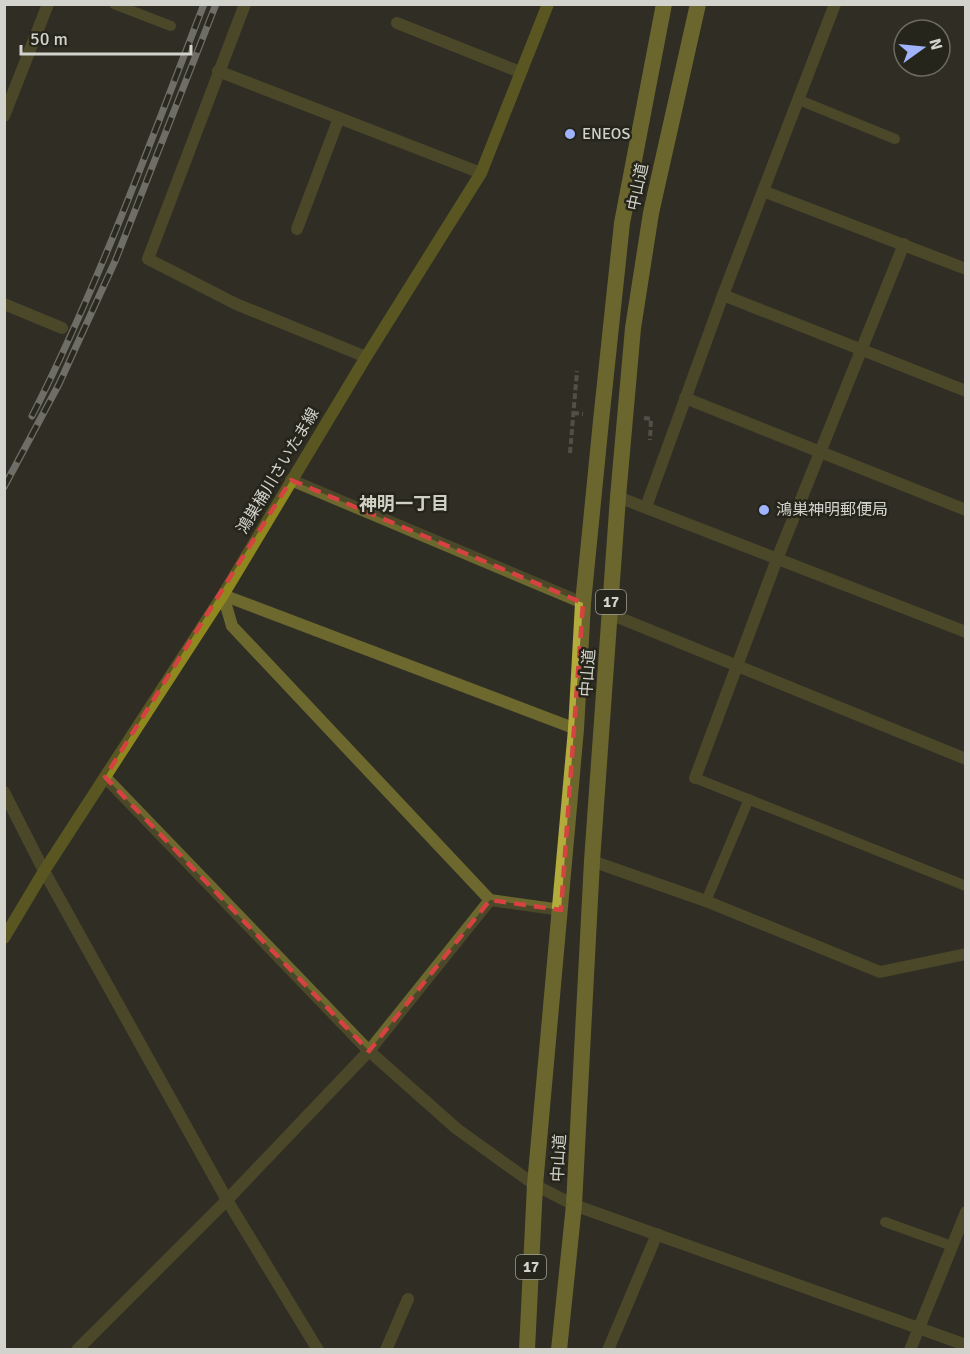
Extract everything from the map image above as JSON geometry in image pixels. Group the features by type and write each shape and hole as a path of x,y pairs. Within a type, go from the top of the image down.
{"highway":[{"name":"中山道","path":"526,1350 535,1185 576,729 583,603 622,223 664,4"},
{"name":"中山道","path":"560,1350 574,1205 592,861 618,497 633,328 651,213 698,4"}],"main road":[{"name":"鴻巣桶川さいたま線","path":"4,938 44,871 223,595 366,357 481,173 548,4"}],"street":[{"path":"4,117 48,4"},
{"path":"245,4 148,259 236,304 366,357"},
{"path":"645,507 723,295 835,4"},
{"path":"397,23 520,72"},
{"path":"219,71 481,173"},
{"path":"297,229 339,118"},
{"path":"763,191 966,269"},
{"path":"694,778 777,559 904,244"},
{"path":"723,295 966,391"},
{"path":"4,304 62,328"},
{"path":"685,398 966,510"},
{"path":"291,480 583,603"},
{"path":"618,497 966,632"},
{"path":"223,595 576,729"},
{"path":"223,595 232,626 490,900 561,910"},
{"path":"610,614 966,759"},
{"path":"105,777 369,1051 457,1129 535,1185 574,1205 966,1345"},
{"path":"4,792 44,871 227,1200 318,1350"},
{"path":"592,861 706,901 880,972 966,954"},
{"path":"77,1350 227,1200 369,1051 490,900"},
{"path":"910,1350 966,1212"},
{"path":"608,1350 657,1234"},
{"path":"386,1350 408,1299"}],"lane":[{"path":"114,4 171,26"},
{"path":"799,100 895,139"},
{"path":"694,778 966,886"},
{"path":"706,901 749,799"},
{"path":"885,1222 952,1246"}],"path":[{"path":"570,453 577,371"}],"highlighted area":[{"path":"291,480 583,603 561,910 490,900 369,1051 105,777"}],"railway":[{"path":"32,416 102,264 204,4"},
{"path":"4,487 59,384 116,259 216,4"}],"place":[{"name":"ENEOS","path":"570,134"},
{"name":"鴻巣神明郵便局","path":"764,510"}],"district":[{"name":"神明一丁目","path":"404,504"}]}
